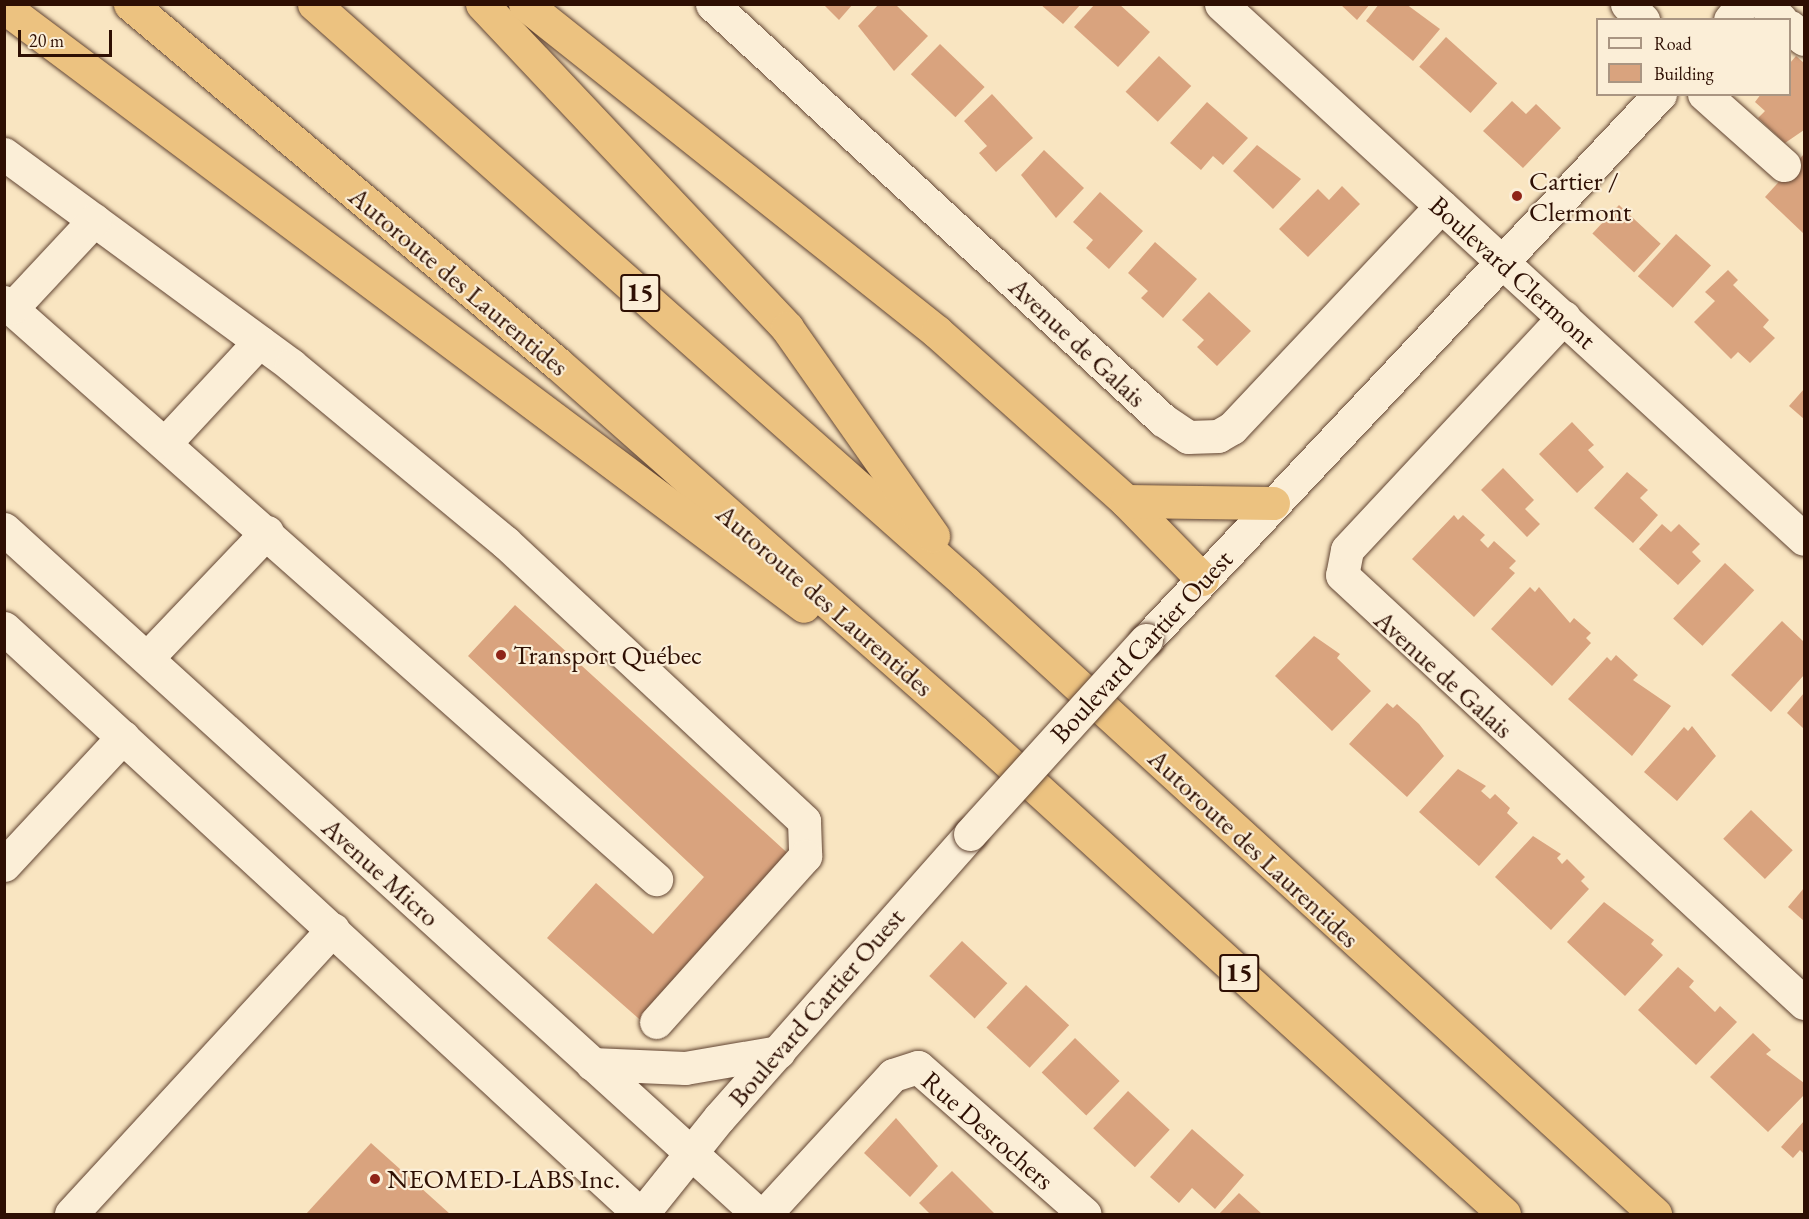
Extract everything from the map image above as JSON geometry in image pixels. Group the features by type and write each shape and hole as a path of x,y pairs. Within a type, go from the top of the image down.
{"highway":[{"name":"Autoroute des Laurentides","path":"130,4 557,363 974,731 1504,1215"},
{"name":"Autoroute des Laurentides","path":"314,4 965,582 1655,1215"},
{"path":"482,4 787,328 965,582"},
{"path":"525,4 929,325 1126,501 1202,579"},
{"path":"4,7 974,731"},
{"path":"4,24 108,86"},
{"path":"1126,501 1273,503"}],"street":[{"name":"Avenue de Galais","path":"712,4 1163,420 1188,437 1218,436 1232,428 1442,206"},
{"name":"Boulevard Clermont","path":"1221,4 1804,539"},
{"path":"1627,4 1641,18"},
{"path":"1732,18 1743,4"},
{"path":"1764,4 1779,18"},
{"path":"1791,28 1804,39"},
{"name":"Boulevard Cartier Ouest","path":"641,1215 691,1153 970,834 1146,640 1273,503 1505,263 1658,96"},
{"path":"1715,98 1784,165"},
{"path":"4,154 259,342 504,542 804,820 805,856 656,1022"},
{"path":"94,220 9,304 656,879"},
{"name":"Avenue de Galais","path":"1564,317 1347,550 1341,575 1804,1003"},
{"path":"166,442 259,342"},
{"name":"Avenue Micro","path":"4,529 758,1215"},
{"path":"147,658 267,532"},
{"path":"4,628 641,1215"},
{"path":"4,865 123,737"},
{"path":"71,1215 333,929"},
{"path":"592,1064 685,1068 779,1052"},
{"name":"Rue Desrochers","path":"765,1215 893,1075 918,1067 1085,1215"}],"building":[{"path":"823,4 853,4 839,20"},
{"path":"879,4 895,4 928,36 894,71 858,26"},
{"path":"1040,4 1081,4 1063,24"},
{"path":"1095,4 1119,4 1150,32 1118,67 1074,27"},
{"path":"1340,4 1370,4 1357,20"},
{"path":"1379,4 1406,4 1440,29 1413,61 1366,21"},
{"path":"1446,37 1497,83 1471,113 1419,67"},
{"path":"940,44 985,87 955,117 911,74"},
{"path":"1159,56 1191,86 1158,122 1126,92"},
{"path":"1796,56 1804,63 1804,130 1785,143 1758,118 1765,111 1755,102 1760,96 1791,96 1791,62"},
{"path":"992,94 1033,138 996,172 979,153 987,146 964,121"},
{"path":"1512,101 1526,114 1536,104 1561,128 1523,168 1483,131"},
{"path":"1207,102 1248,138 1223,165 1213,156 1201,170 1170,143"},
{"path":"1257,145 1301,179 1273,209 1233,171"},
{"path":"1044,150 1084,188 1056,218 1021,175"},
{"path":"1804,154 1804,234 1765,197"},
{"path":"1342,186 1360,204 1308,257 1279,229 1318,189 1329,200"},
{"path":"1100,192 1143,231 1109,269 1086,248 1093,240 1073,222"},
{"path":"1619,205 1661,244 1634,272 1592,234"},
{"path":"1676,234 1711,265 1673,308 1638,276"},
{"path":"1155,242 1197,279 1163,318 1141,298 1148,291 1128,273"},
{"path":"1728,270 1738,280 1733,285 1769,320 1763,327 1775,338 1750,363 1738,352 1731,359 1694,322 1715,301 1705,292"},
{"path":"1209,292 1251,331 1217,366 1197,347 1204,340 1182,320"},
{"path":"1804,389 1804,419 1789,406"},
{"path":"1572,422 1594,445 1588,450 1604,467 1577,493 1539,454"},
{"path":"1503,468 1534,500 1525,509 1540,524 1527,537 1481,490"},
{"path":"1627,472 1648,490 1640,498 1658,515 1633,543 1594,508"},
{"path":"1454,515 1458,520 1463,515 1485,535 1480,540 1488,548 1494,541 1516,561 1509,568 1515,573 1474,617 1412,559"},
{"path":"1662,524 1671,532 1679,524 1700,544 1692,552 1701,561 1678,585 1639,549"},
{"path":"1725,563 1754,590 1702,646 1673,619"},
{"path":"1530,587 1535,592 1539,587 1570,623 1574,618 1591,633 1586,638 1591,643 1552,686 1491,629"},
{"path":"515,605 794,859 646,1025 547,938 596,883 653,934 704,877 468,656"},
{"path":"1782,621 1804,642 1804,675 1771,712 1731,675"},
{"path":"1314,636 1340,654 1337,658 1371,691 1332,731 1275,676"},
{"path":"1616,655 1638,675 1633,680 1671,706 1632,756 1568,699 1607,657 1611,661"},
{"path":"1804,693 1804,729 1787,713"},
{"path":"1387,703 1393,708 1397,704 1419,724 1444,756 1407,797 1349,744"},
{"path":"1692,726 1716,756 1677,801 1644,772 1684,727 1688,731"},
{"path":"1458,769 1486,786 1481,791 1490,799 1495,794 1510,808 1507,813 1518,823 1479,866 1419,812"},
{"path":"1751,810 1793,850 1765,879 1723,839"},
{"path":"1533,836 1561,854 1557,858 1562,864 1567,859 1585,877 1581,881 1589,889 1551,930 1495,877"},
{"path":"1804,888 1804,921 1788,907"},
{"path":"1604,902 1654,940 1651,944 1663,955 1625,996 1567,942"},
{"path":"962,941 1007,983 975,1018 929,976"},
{"path":"1678,967 1694,981 1689,987 1715,1012 1720,1006 1737,1022 1696,1065 1638,1010"},
{"path":"1026,985 1069,1025 1030,1068 986,1027"},
{"path":"1753,1033 1771,1050 1766,1054 1804,1083 1804,1095 1768,1132 1710,1077"},
{"path":"1075,1038 1120,1081 1086,1116 1042,1073"},
{"path":"1128,1091 1170,1130 1135,1167 1093,1128"},
{"path":"896,1118 938,1166 910,1197 864,1153"},
{"path":"1804,1121 1804,1154 1800,1150 1793,1158 1781,1147"},
{"path":"1192,1129 1244,1175 1215,1209 1192,1188 1179,1203 1150,1177"},
{"name":"NEOMED-LABS Inc.","path":"371,1143 450,1214 306,1214"},
{"path":"952,1171 995,1214 930,1214 919,1203"},
{"path":"1239,1193 1262,1214 1219,1214"}],"place":[{"name":"Cartier / Clermont","path":"1517,196"},
{"name":"Transport Québec","path":"501,655"},
{"name":"NEOMED-LABS Inc.","path":"375,1179"}]}
